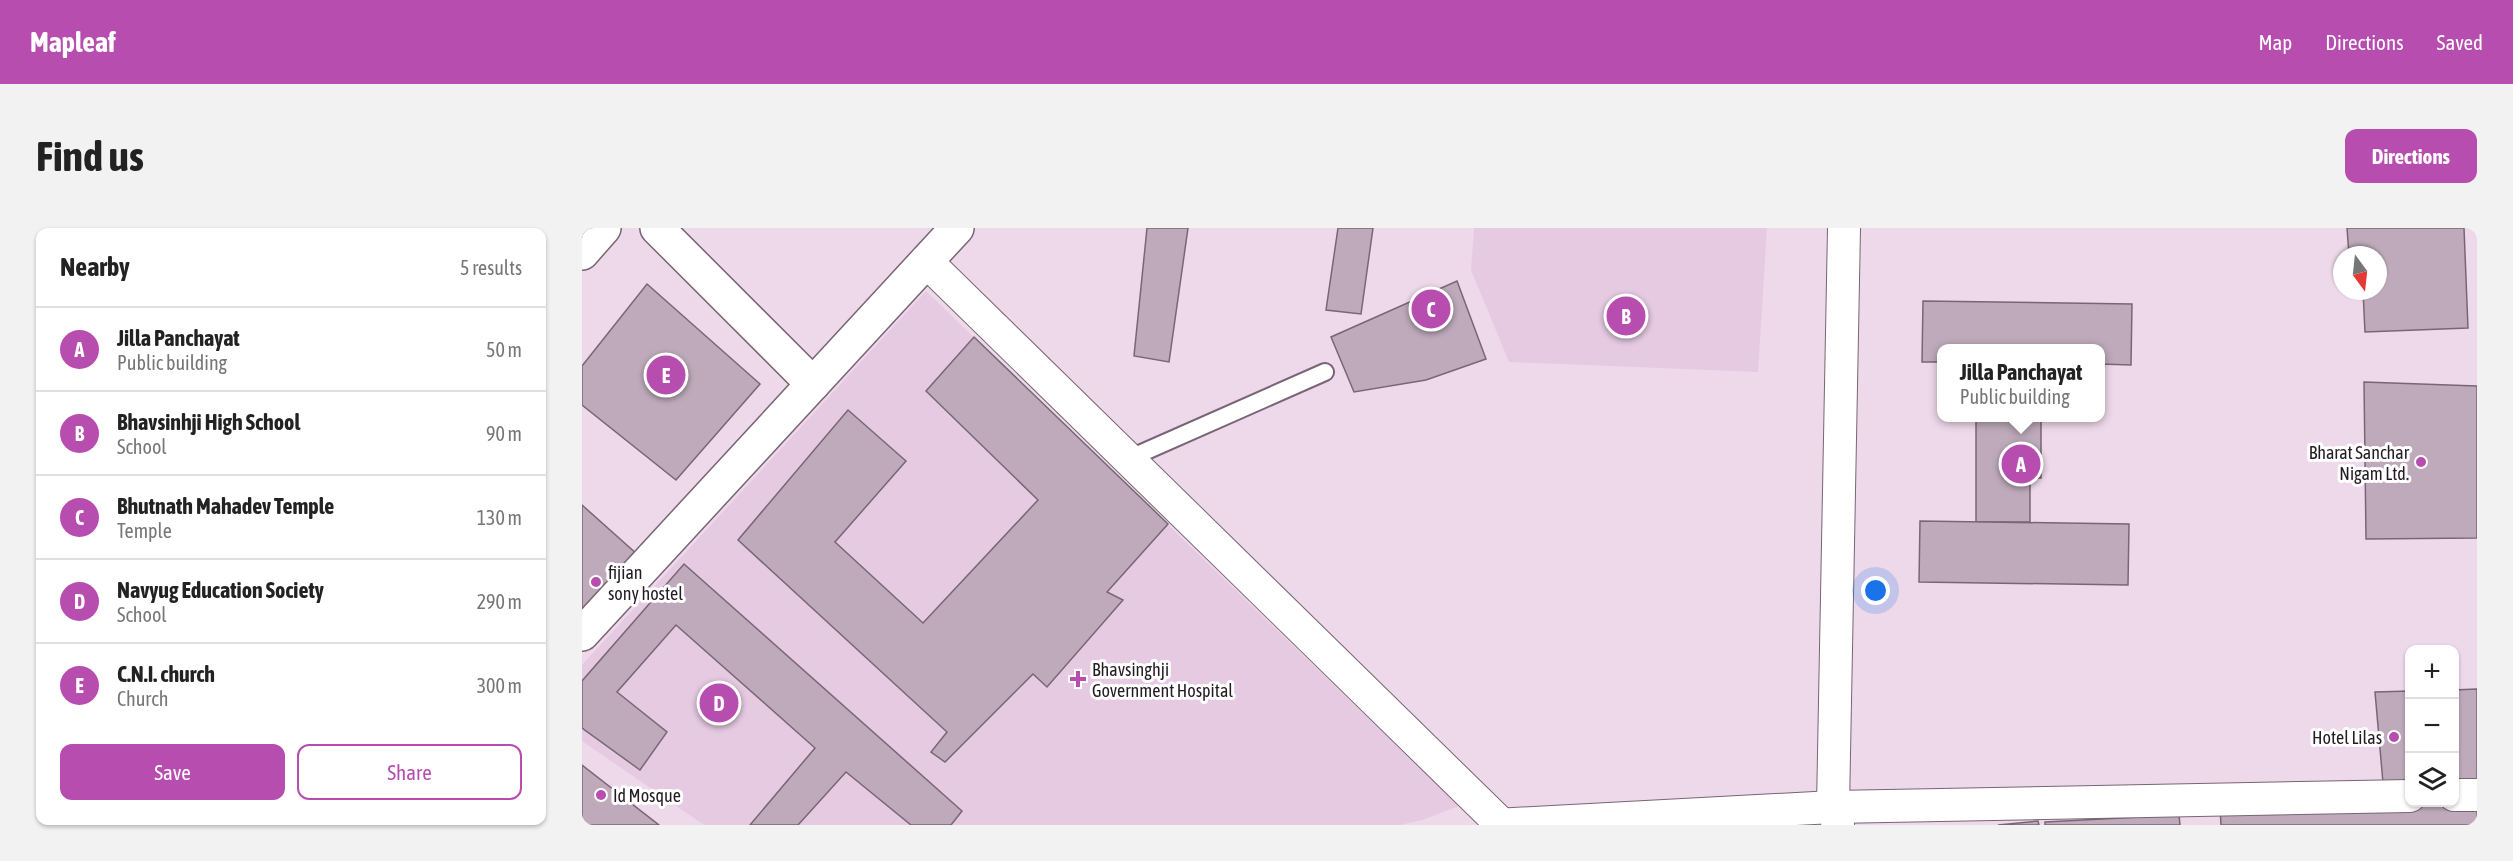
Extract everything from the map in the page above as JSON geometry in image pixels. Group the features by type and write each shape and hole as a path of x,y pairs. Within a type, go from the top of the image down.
{"street":[{"path":"582,253 604,228"},
{"path":"657,228 813,384"},
{"path":"582,634 957,228"},
{"path":"1835,816 1844,228"},
{"path":"926,261 1499,824 1835,816 2198,813 2405,796"},
{"path":"2459,795 2477,795"}],"lane":[{"path":"1128,459 1325,372"}],"shaded area":[{"path":"1474,228 1767,228 1758,372 1509,362 1471,270"},
{"name":"Bhavsinghji Government Hospital","path":"926,291 1459,806 1422,820 1400,825 704,825 582,741 582,665"}],"building":[{"path":"1147,228 1188,228 1169,362 1134,356"},
{"path":"1338,228 1373,228 1361,314 1326,310"},
{"path":"2347,228 2464,228 2468,328 2365,332 2363,300 2387,300 2387,246 2348,246"},
{"path":"1457,281 1486,359 1426,380 1354,392 1331,337"},
{"path":"647,284 760,384 676,480 582,405 582,366"},
{"path":"1923,301 2132,304 2131,365 2105,364 2105,344 1937,344 1937,362 1922,362"},
{"path":"974,337 1168,524 1107,592 1123,600 1047,687 1033,674 945,762 931,752 947,732 738,540 848,410 906,461 835,542 923,623 1038,500 926,391"},
{"name":"Bharat Sanchar Nigam Ltd.","path":"2364,382 2477,386 2477,538 2366,539"},
{"path":"1976,422 2041,422 2041,478 2030,478 2030,522 1976,522"},
{"name":"fijian sony hostel","path":"582,505 638,555 582,609"},
{"path":"1920,521 2129,524 2128,585 1919,582"},
{"path":"684,564 962,811 951,825 911,825 846,772 798,825 750,825 815,748 676,625 617,692 667,732 640,770 582,728 582,681"},
{"path":"2477,689 2477,780 2459,781 2459,690"},
{"name":"Hotel Lilas","path":"2405,691 2405,782 2383,783 2375,692"},
{"name":"Id Mosque","path":"582,765 659,825 582,825"},
{"path":"2459,805 2477,805 2477,825 2221,825 2220,807 2459,807"},
{"path":"2179,815 2180,825 2045,825 2045,822"},
{"path":"2038,821 2039,825 1998,825"}],"place":[{"name":"Bhutnath Mahadev Temple","path":"1431,309"},
{"name":"Bhavsinhji High School","path":"1626,316"},
{"name":"C.N.I. church","path":"666,375"},
{"name":"Bharat Sanchar Nigam Ltd.","path":"2421,462"},
{"name":"Jilla Panchayat","path":"2021,464"},
{"name":"fijian sony hostel","path":"596,582"},
{"name":"Bhavsinghji Government Hospital","path":"1078,679"},
{"name":"Navyug Education Society","path":"719,703"},
{"name":"Hotel Lilas","path":"2394,737"},
{"name":"Id Mosque","path":"601,795"}]}
